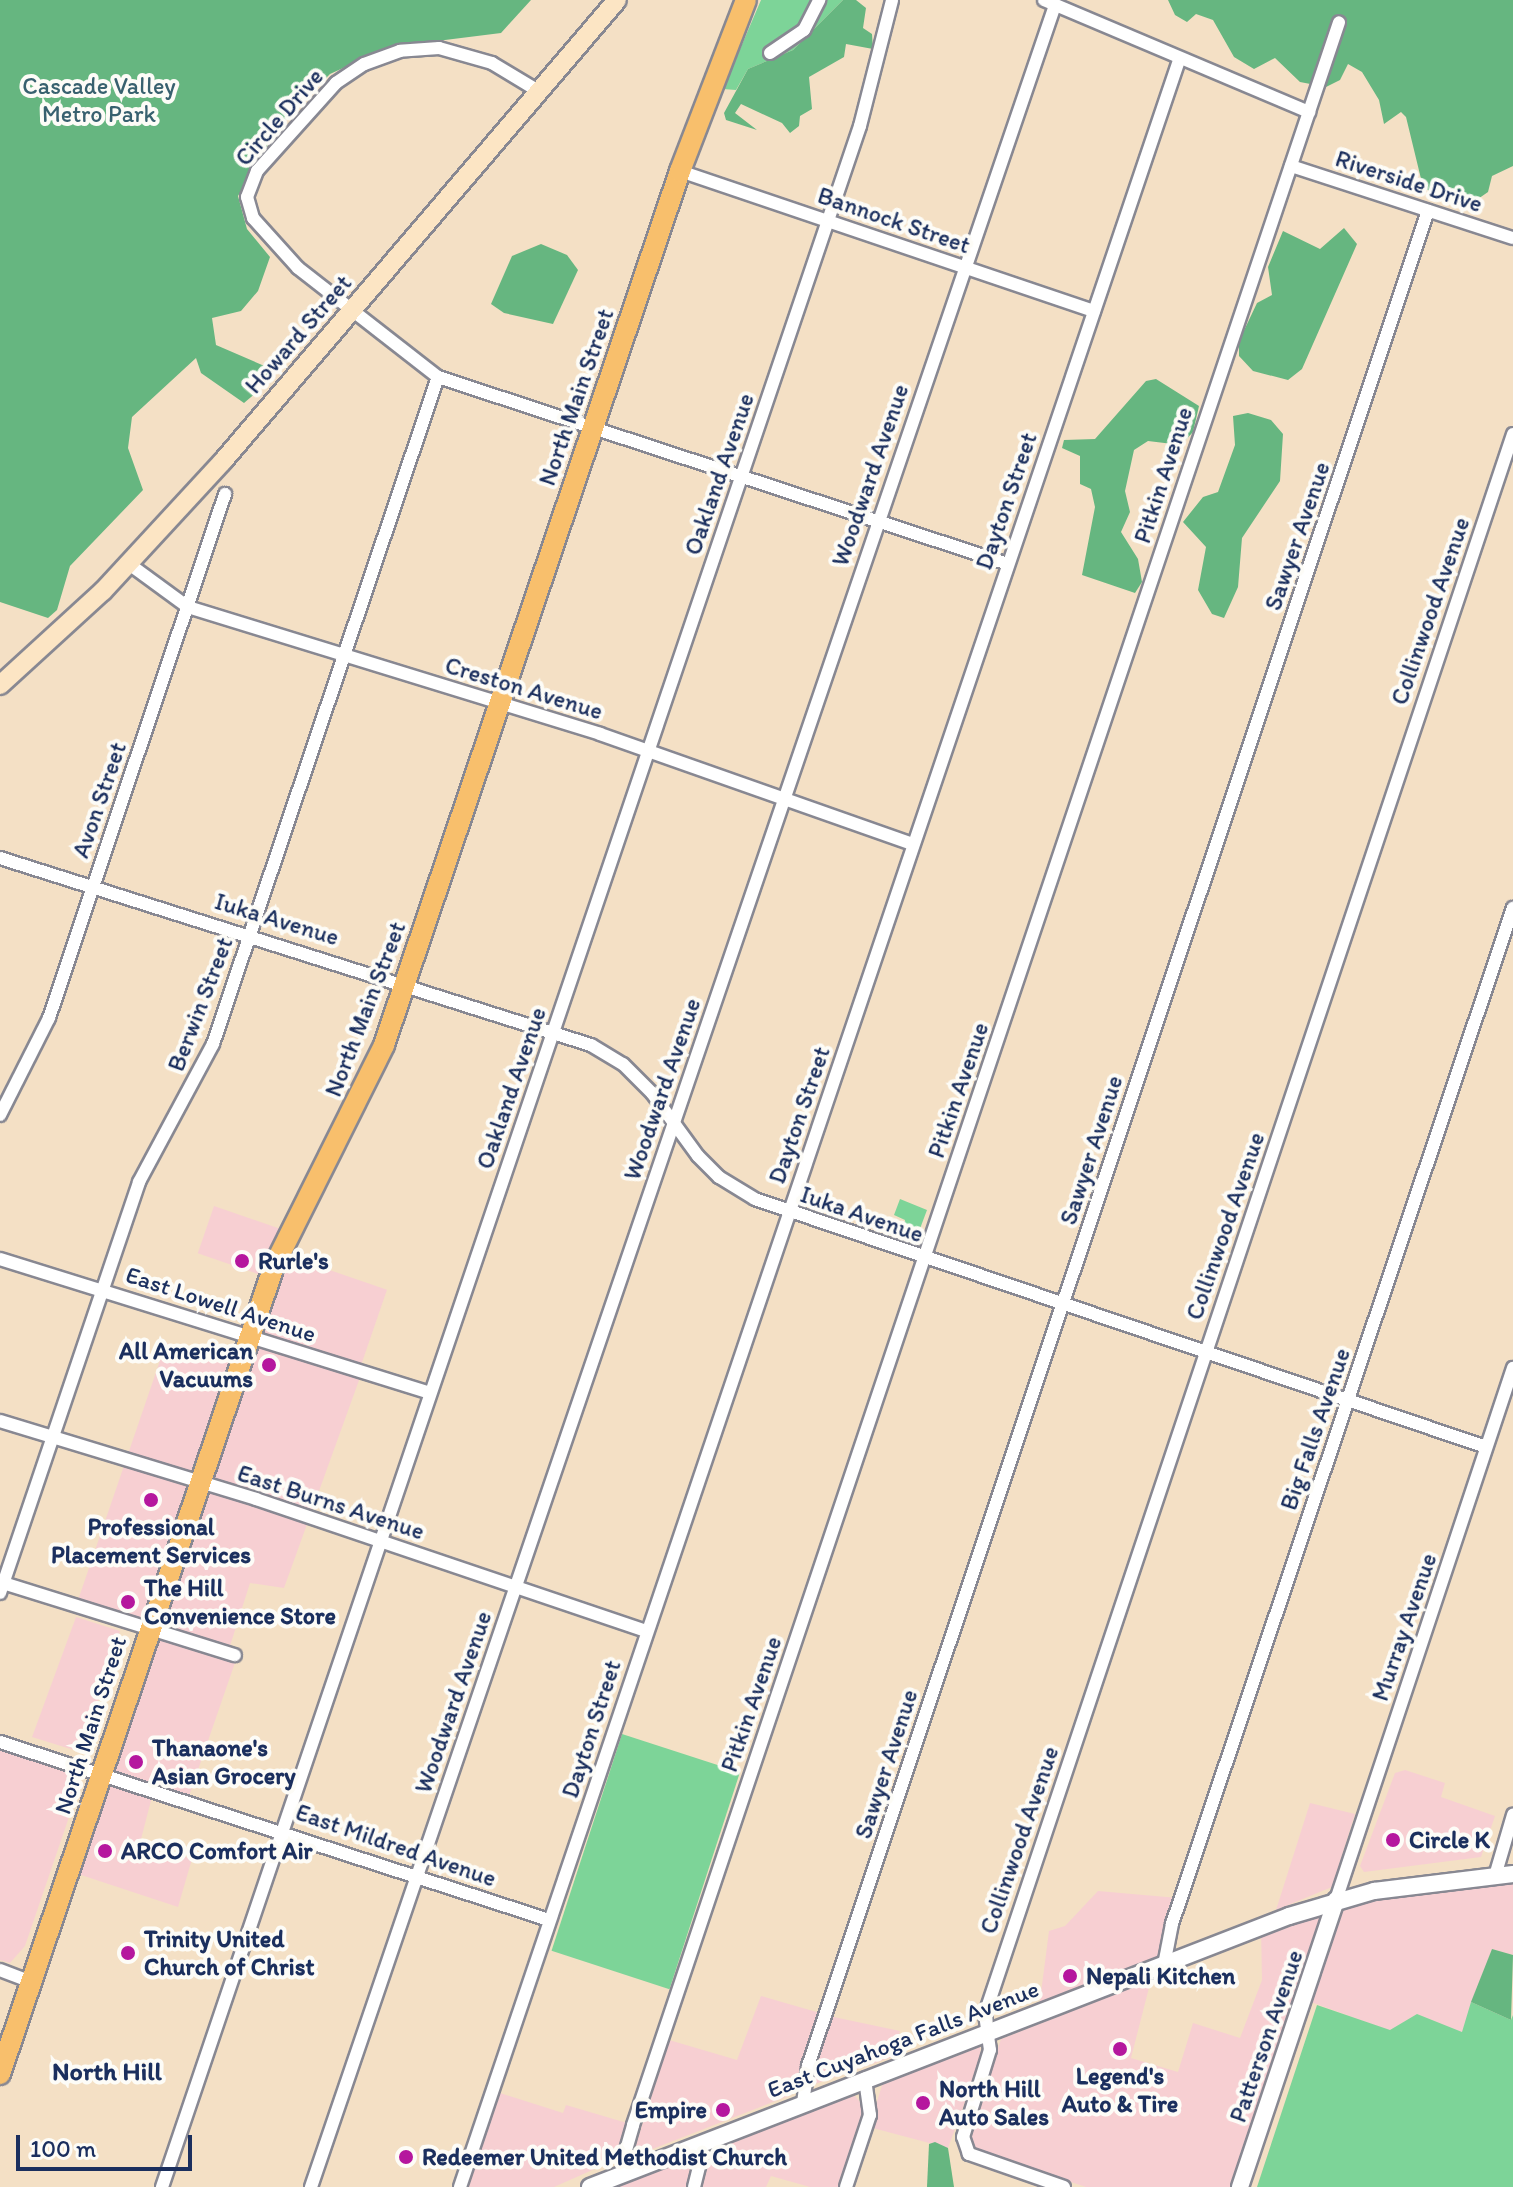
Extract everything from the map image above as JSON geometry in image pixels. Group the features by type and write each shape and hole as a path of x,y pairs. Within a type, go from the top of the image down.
{"main road":[{"name":"Howard Street","path":"0,685 129,564 617,0"},
{"name":"North Main Street","path":"0,2074 249,1335 285,1241 374,1070 680,171 746,0"}],"street":[{"path":"770,53 804,30 819,0"},
{"name":"Oakland Avenue","path":"162,2187 428,1392 828,221 871,91 892,0"},
{"path":"1050,2 1309,112"},
{"name":"Woodward Avenue","path":"311,2187 674,1124 1050,2"},
{"name":"Pitkin Avenue","path":"627,2173 624,2157 633,2125 1339,22"},
{"name":"Circle Drive","path":"540,92 492,63 439,48 410,49 352,69 302,119 257,171 249,188 249,207 269,240 403,355 438,377 743,473 1008,564"},
{"name":"Dayton Street","path":"460,2187 1180,58"},
{"name":"Riverside Drive","path":"1291,166 1513,238"},
{"name":"Bannock Street","path":"680,171 1094,311"},
{"name":"Sawyer Avenue","path":"803,2103 808,2066 1428,211"},
{"name":"Berwin Street","path":"1,1586 146,1165 207,1061 438,377"},
{"name":"Collinwood Avenue","path":"1064,2187 969,2154 963,2137 989,2060 984,2022 991,1993 1513,434"},
{"name":"Avon Street","path":"0,1115 49,1018 225,494"},
{"name":"Creston Avenue","path":"129,564 188,607 649,751 913,844"},
{"name":"Iuka Avenue","path":"0,858 250,933 554,1030 623,1064 719,1177 789,1213 1486,1447"},
{"name":"Big Falls Avenue","path":"1164,1965 1172,1924 1513,908"},
{"name":"East Lowell Avenue","path":"0,1259 428,1392"},
{"name":"Murray Avenue","path":"1336,1900 1513,1368"},
{"name":"East Burns Avenue","path":"0,1421 200,1482 646,1631"},
{"path":"1,1586 150,1627 235,1655"},
{"name":"East Mildred Avenue","path":"0,1742 283,1830 549,1920"},
{"path":"1495,1876 1513,1815"},
{"name":"East Cuyahoga Falls Avenue","path":"590,2187 865,2078 1336,1900 1513,1874"},
{"name":"Patterson Avenue","path":"1240,2187 1336,1900"},
{"path":"0,1970 31,1982"},
{"path":"846,2187 870,2115 865,2078"},
{"path":"694,2187 702,2156 699,2144"}],"shaded area":[{"path":"214,1206 289,1232 272,1279 198,1253"},
{"path":"283,1254 387,1290 359,1370 255,1334"},
{"path":"249,1335 362,1372 284,1588 250,1583 230,1646 239,1651 188,1799 154,1789 140,1843 192,1859 178,1907 69,1871 150,1627 76,1606 166,1343 239,1366"},
{"path":"76,1617 120,1631 83,1749 77,1751 32,1737"},
{"path":"0,1746 75,1769 81,1782 25,1946 10,1963 0,1960"},
{"path":"1405,1770 1445,1783 1441,1797 1495,1816 1481,1857 1364,1872 1360,1866 1395,1773"},
{"path":"1310,1803 1355,1814 1332,1887 1276,1910"},
{"path":"1513,1874 1513,1955 1492,1949 1462,2033 1417,2014 1390,2031 1303,1999 1336,1900"},
{"path":"1098,1891 1178,1898 1162,1962 1039,2008 1049,1931 1065,1926"},
{"path":"1332,1903 1237,2187 1086,2187 970,2149 969,2137 1001,2039 1151,1980 1131,2058 1178,2072 1193,2023 1240,2038 1262,1980 1261,1930"},
{"path":"761,1996 820,2013 791,2095 632,2157 669,2040 737,2060"},
{"path":"829,2016 900,2031 892,2057 815,2084 808,2075"},
{"path":"980,2046 981,2058 948,2148 869,2127 884,2079"},
{"path":"497,2092 563,2113 566,2105 627,2123 615,2160 554,2187 465,2187"},
{"path":"854,2095 866,2109 840,2187 810,2187 771,2176 766,2187 700,2187 711,2149"},
{"path":"691,2159 687,2187 613,2187 679,2161"}],"green space":[{"name":"Cascade Valley Metro Park","path":"0,0 531,0 501,33 389,47 330,74 278,127 238,196 247,229 270,257 258,291 241,311 212,318 216,345 269,368 272,379 244,403 201,373 196,358 132,417 128,448 143,490 70,566 57,610 48,618 0,602"},
{"path":"761,0 843,0 793,50 748,69 736,90 723,89"},
{"path":"843,0 856,0 866,8 863,28 872,34 873,49 846,44 844,57 809,77 812,109 800,116 799,126 790,133 782,123 741,104 735,113 757,130 726,120 724,113 748,69 793,50"},
{"path":"1168,0 1513,0 1513,166 1492,176 1488,192 1475,201 1436,195 1423,187 1406,117 1401,112 1384,124 1379,100 1362,72 1348,64 1340,80 1326,87 1300,82 1275,58 1254,69 1234,57 1213,20 1196,14 1187,22 1175,15"},
{"path":"1344,228 1357,244 1302,369 1288,380 1253,371 1239,356 1239,341 1257,303 1272,295 1268,267 1283,231 1320,249"},
{"path":"541,244 567,255 578,270 553,324 504,313 491,304 512,256"},
{"path":"1156,379 1199,406 1193,432 1181,445 1148,441 1134,450 1125,491 1130,512 1121,532 1138,559 1142,582 1135,593 1082,575 1095,507 1091,489 1080,484 1080,456 1062,448 1064,440 1095,439 1146,381"},
{"path":"1248,413 1271,420 1283,434 1280,481 1242,538 1238,587 1224,618 1212,614 1198,590 1206,547 1183,522 1203,497 1218,492 1235,445 1233,416"},
{"path":"900,1199 927,1210 915,1242 888,1234 894,1221 903,1231 905,1220 894,1215"},
{"path":"622,1734 740,1772 669,1989 552,1951"},
{"path":"1492,1949 1513,1955 1511,2020 1471,2002"},
{"path":"1471,2002 1511,2020 1513,2015 1513,2187 1257,2187 1317,2005 1390,2030 1417,2014 1462,2032"},
{"path":"935,2142 948,2148 954,2187 927,2187 929,2144"}],"place":[{"name":"Rurle's","path":"242,1261"},
{"name":"All American Vacuums","path":"269,1365"},
{"name":"Professional Placement Services","path":"151,1500"},
{"name":"The Hill Convenience Store","path":"128,1602"},
{"name":"Thanaone's Asian Grocery","path":"136,1762"},
{"name":"Circle K","path":"1393,1840"},
{"name":"ARCO Comfort Air","path":"105,1851"},
{"name":"Trinity United Church of Christ","path":"128,1953"},
{"name":"Nepali Kitchen","path":"1070,1976"},
{"name":"Legend's Auto & Tire","path":"1120,2049"},
{"name":"North Hill Auto Sales","path":"923,2103"},
{"name":"Empire","path":"723,2110"},
{"name":"Redeemer United Methodist Church","path":"406,2157"}],"district":[{"name":"North Hill","path":"107,2072"}]}
